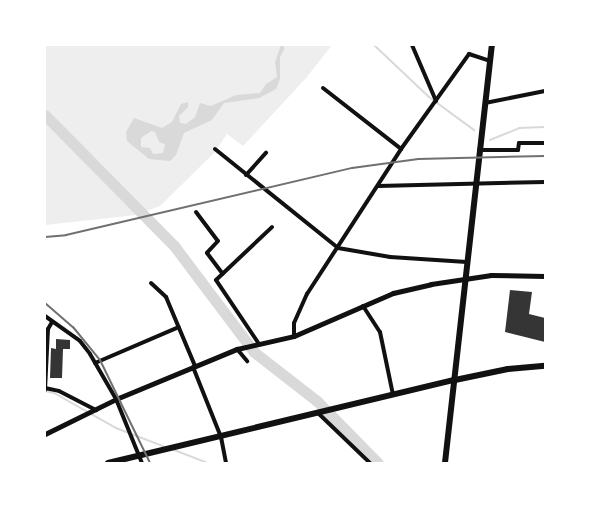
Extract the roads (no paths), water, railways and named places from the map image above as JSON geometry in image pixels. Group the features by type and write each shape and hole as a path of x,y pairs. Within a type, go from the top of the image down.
{"highway":[{"path":"108,463 455,380 508,369 545,366"}],"main road":[{"path":"445,463 492,45"},
{"path":"45,434 116,399 237,349 294,336 393,293 491,275 545,276"}],"street":[{"path":"412,45 436,101"},
{"path":"294,336 294,322 307,294 402,149 436,101 470,54 490,61"},
{"path":"323,88 402,149"},
{"path":"485,103 545,91"},
{"path":"479,150 518,150 519,143 545,143"},
{"path":"215,149 338,248 390,257 467,262"},
{"path":"246,175 266,153"},
{"path":"378,186 545,182"},
{"path":"196,212 218,241 207,253 223,274"},
{"path":"259,344 216,280 272,227"},
{"path":"151,283 166,297 179,327 221,437 226,463"},
{"path":"362,306 380,332 393,395"},
{"path":"45,316 80,341 95,362 116,399 142,463"},
{"path":"52,322 48,329 45,389 59,391 96,410"},
{"path":"95,362 179,327"},
{"path":"237,349 247,361"},
{"path":"318,413 370,463"}],"waterway":[{"path":"374,45 429,97 474,130"},
{"path":"45,115 175,247 254,352 317,401 378,463"},
{"path":"490,140 519,128 545,127"},
{"path":"45,391 54,393 116,428 165,447"},
{"path":"174,450 208,463"}],"railway":[{"path":"45,237 66,235 352,168 418,159 545,156"},
{"path":"45,303 73,327 100,360 150,463"}]}
